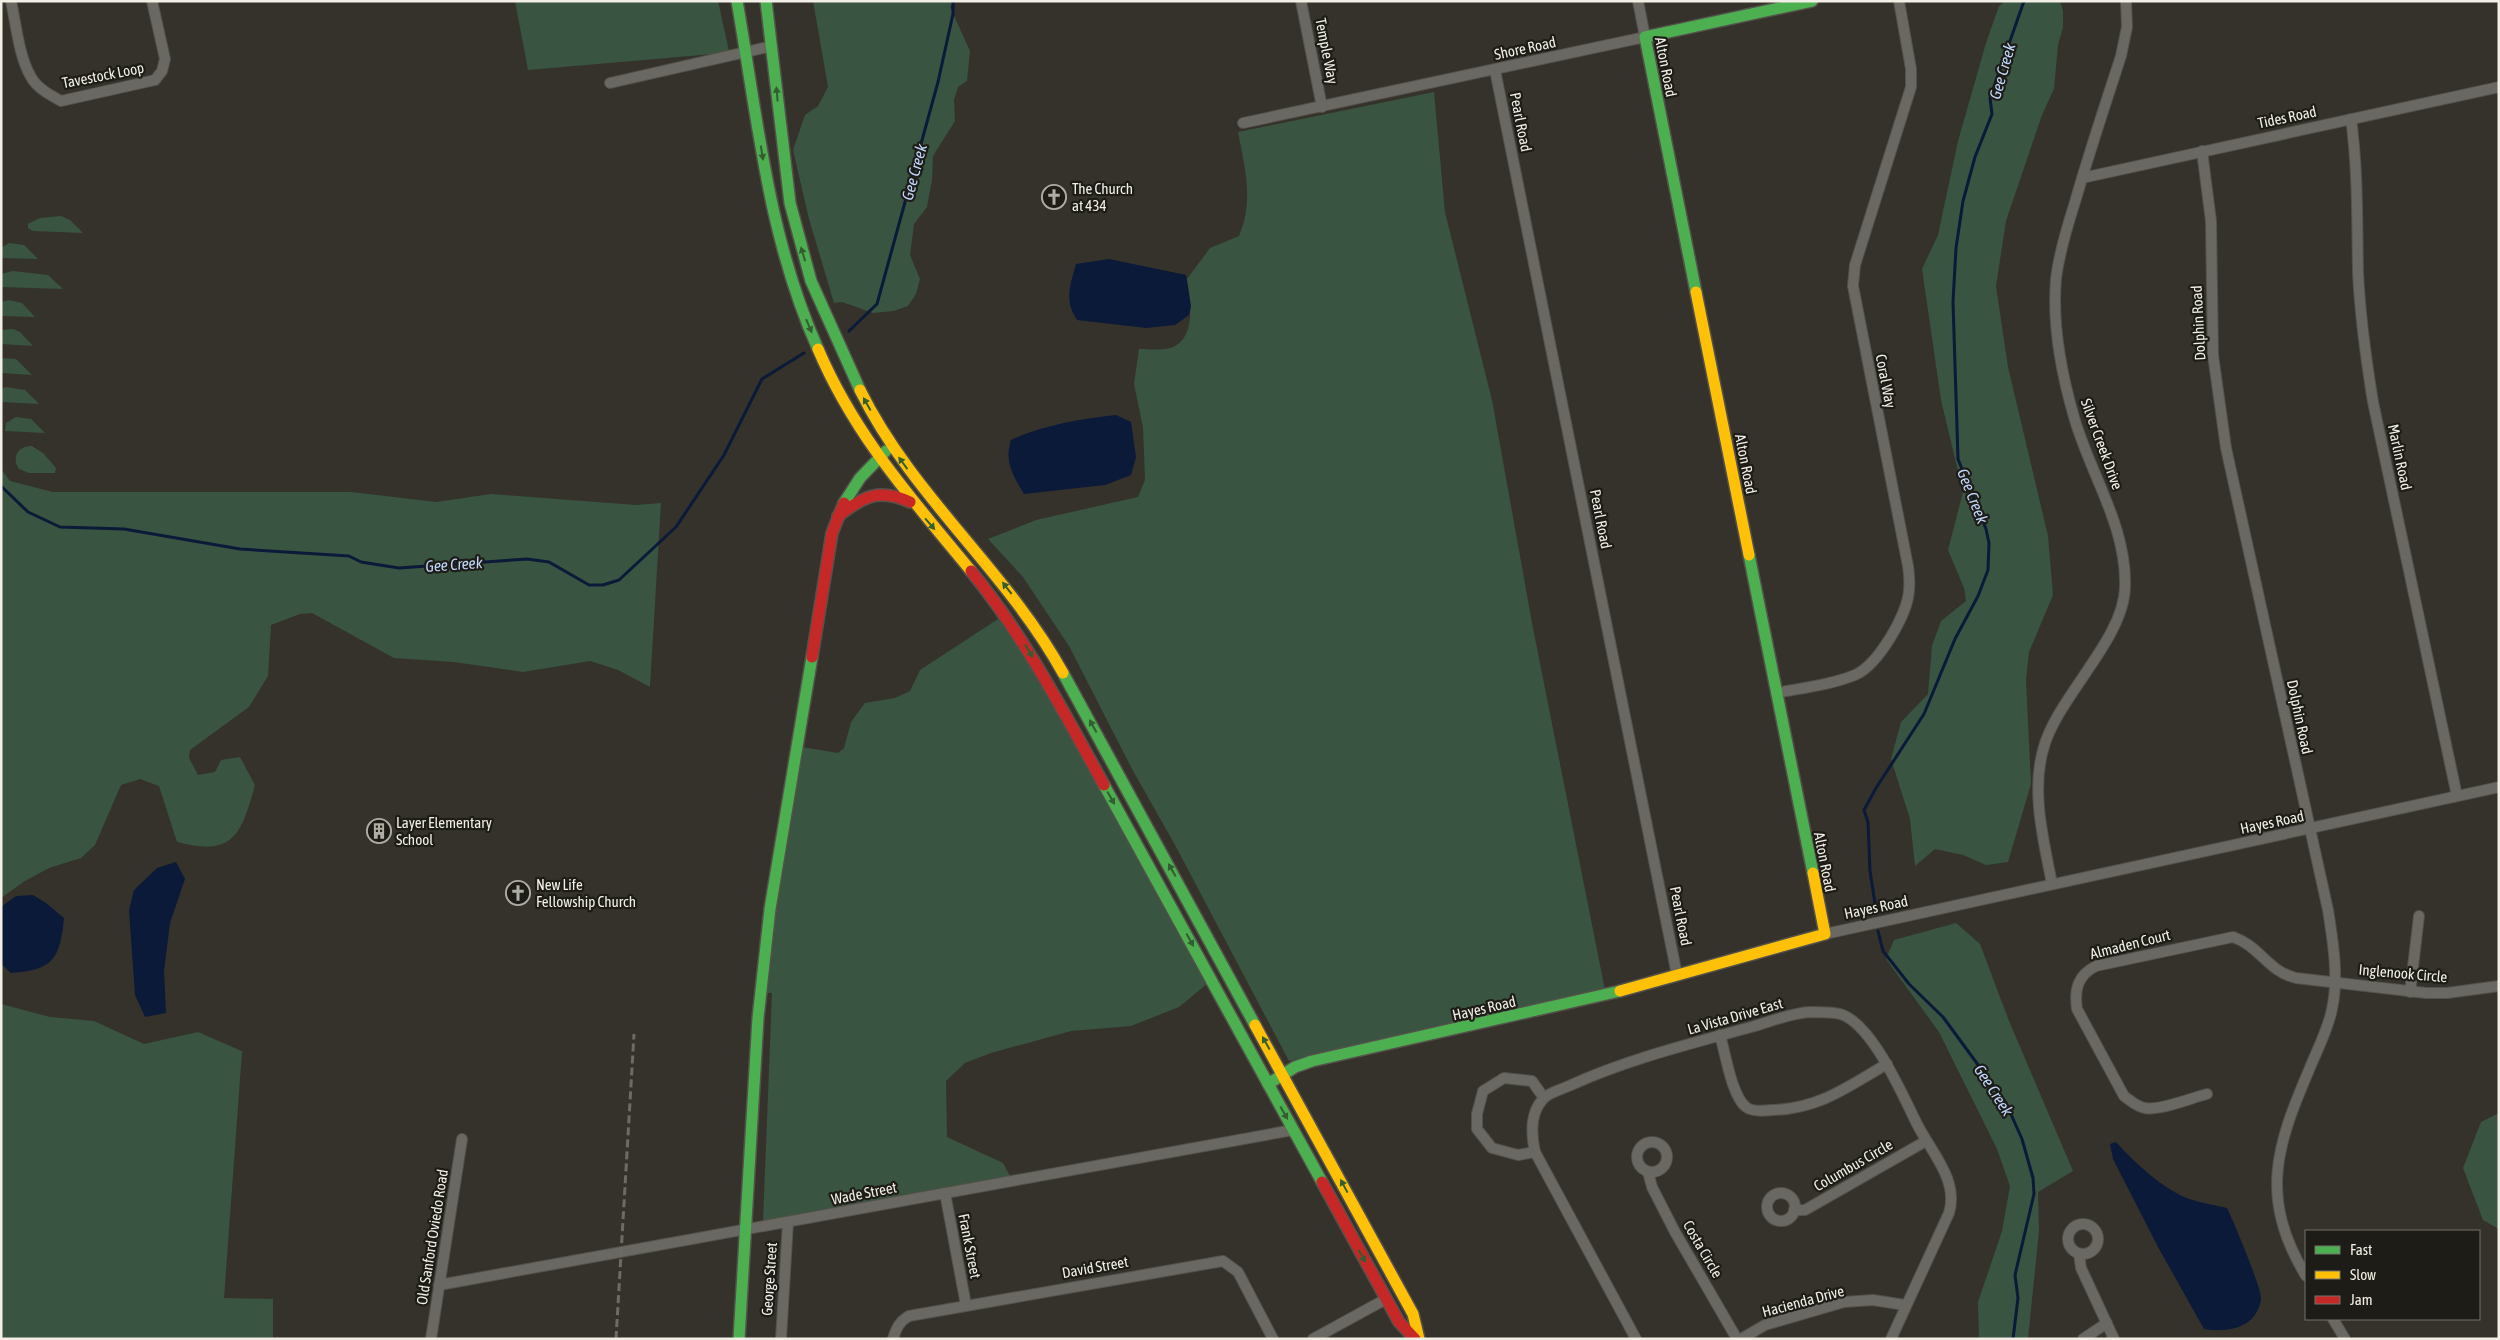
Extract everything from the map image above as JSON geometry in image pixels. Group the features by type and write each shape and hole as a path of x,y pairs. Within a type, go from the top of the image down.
{"main road":[{"path":"737,1 770,202 793,286 834,382 860,430 911,503 966,566 1014,628 1039,666 1386,1299 1399,1322 1415,1339"},
{"path":"766,1 785,177 802,251 821,307 841,352 891,446 915,479 990,565 1036,628 1116,768 1414,1314 1419,1339"},
{"name":"Shore Road","path":"1645,37 1812,1"},
{"name":"Alton Road","path":"1645,37 1825,934"},
{"path":"739,1339 758,1018 770,909 836,518 850,489 878,457 891,446"},
{"path":"836,518 868,496 890,494 911,503"},
{"path":"1086,751 1100,755 1116,768"},
{"name":"Hayes Road","path":"1268,1084 1283,1073 1312,1061 1596,998 1825,934"}],"street":[{"name":"Tavestock Loop","path":"12,1 19,41 31,77 47,94 61,101 154,80 162,71 164,59 152,1"},
{"name":"Temple Way","path":"1301,1 1322,107"},
{"name":"Alton Road","path":"1638,1 1645,37"},
{"name":"Coral Way","path":"1776,693 1838,680 1857,674 1870,665 1897,625 1905,608 1910,590 1908,566 1853,286 1855,265 1910,87 1911,69 1899,1"},
{"name":"Silver Creek Drive","path":"2052,884 2039,794 2043,750 2052,726 2106,640 2121,612 2126,589 2119,539 2109,506 2077,428 2060,358 2056,321 2056,279 2062,245 2121,56 2126,27 2126,1"},
{"name":"Shore Road","path":"1243,124 1645,37"},
{"path":"610,83 772,46"},
{"name":"Pearl Road","path":"1495,70 1677,975"},
{"name":"Tides Road","path":"2082,178 2499,88"},
{"name":"Marlin Road","path":"2351,119 2357,166 2358,272 2366,358 2373,402 2457,796"},
{"name":"Dolphin Road","path":"2202,151 2211,221 2214,355 2226,448 2331,928 2335,982 2332,1008 2327,1027 2292,1109 2278,1159 2278,1205 2283,1228 2295,1258 2305,1274"},
{"name":"Hayes Road","path":"1825,934 2499,787"},
{"path":"2410,992 2419,916"},
{"name":"Almaden Court","path":"2207,1094 2156,1108 2145,1108 2134,1104 2124,1096 2077,1009 2074,994 2078,982 2085,971 2105,964 2233,937 2250,945 2270,966 2283,975 2335,982"},
{"name":"Inglenook Circle","path":"2335,982 2410,992 2448,993 2499,986"},
{"name":"La Vista Drive East","path":"1544,1098 1604,1070 1720,1035 1810,1012 1841,1015 1857,1025 1887,1064 1926,1141 1949,1178 1952,1202 1891,1339"},
{"path":"1720,1035 1738,1096 1746,1108 1758,1111 1794,1110 1818,1103 1887,1064"},
{"path":"1535,1152 1518,1155 1492,1148 1476,1129 1477,1114 1483,1091 1504,1078 1532,1081 1544,1098 1534,1114 1532,1139 1535,1152 1636,1339"},
{"name":"Wade Street","path":"439,1286 1293,1130"},
{"name":"Old Sanford Oviedo Road","path":"431,1339 462,1139"},
{"name":"Columbus Circle","path":"1794,1210 1804,1210 1926,1141"},
{"name":"Costa Circle","path":"1648,1172 1652,1187 1675,1232 1737,1339"},
{"name":"Frank Street","path":"945,1193 966,1305"},
{"name":"George Street","path":"781,1339 788,1222"},
{"path":"2079,1254 2081,1268 2114,1339"},
{"name":"David Street","path":"893,1339 898,1326 903,1319 909,1316 1223,1261 1231,1265 1238,1272 1273,1339"},
{"path":"1312,1339 1386,1299"},
{"name":"Hacienda Drive","path":"1742,1339 1765,1325 1844,1302 1873,1300 1905,1305"},
{"path":"2334,1320 2345,1339"},
{"path":"2083,1339 2107,1323"}],"green space":[{"path":"515,1 718,1 729,51 528,70"},
{"path":"813,1 954,1 950,7 970,51 967,81 958,87 954,100 955,121 933,156 932,180 927,207 914,224 910,255 920,279 916,294 908,306 894,311 873,313 842,302 834,303 809,219 793,150 805,115 818,106 828,87"},
{"path":"2006,1 2060,1 2063,11 2063,27 2058,45 2054,89 2042,115 2006,221 1996,286 2008,367 2048,536 2053,595 2029,652 2026,680 2031,784 2008,862 1986,865 1963,855 1935,849 1915,866 1910,819 1891,759 1901,722 1928,694 1932,646 1941,621 1966,601 1964,588 1948,550 1963,492 1941,400 1922,269 1938,235 1958,141 1986,43 1999,6"},
{"path":"1434,92 1445,212 1492,400 1532,623 1605,990 1289,1061 1175,845 1132,769 1069,646 1023,577 988,539 1036,520 1138,497 1145,480 1143,428 1134,384 1139,349 1166,349 1181,342 1186,335 1190,316 1187,279 1210,248 1239,236 1246,210 1247,184 1238,132"},
{"path":"61,216 70,220 83,233 33,231 28,228 28,224 40,218"},
{"path":"9,243 24,245 38,259 1,258 1,248"},
{"path":"13,271 48,275 63,289 1,287 1,274"},
{"path":"9,300 22,303 35,317 1,316 1,302"},
{"path":"13,329 20,332 33,346 1,344 1,330"},
{"path":"1,358 16,359 32,375 1,373"},
{"path":"6,387 25,390 39,404 1,402 1,389"},
{"path":"16,417 31,419 45,433 5,431 6,423"},
{"path":"27,446 32,446 43,453 56,468 55,473 29,473 19,469 16,460 17,453"},
{"path":"1,469 10,481 53,492 351,492 436,502 491,494 636,505 661,503 650,687 618,670 590,661 523,672 454,662 394,658 312,613 300,614 271,625 268,676 249,707 190,750 189,758 198,775 215,772 221,760 240,757 255,785 245,817 232,838 223,844 211,846 196,846 177,842 159,786 140,779 121,785 95,845 81,858 49,868 25,881 1,898"},
{"path":"998,619 1027,658 1207,984 1179,1007 1131,1026 1071,1031 991,1053 965,1063 946,1081 947,1137 1003,1163 1010,1176 763,1221 772,993 767,993 776,909 802,747 838,753 844,748 851,722 865,703 895,698 910,691 920,670"},
{"path":"1956,923 1980,944 2009,1021 2073,1171 2038,1192 2039,1231 2028,1339 1979,1339 1978,1302 2002,1231 2010,1186 1997,1149 1939,1032 1886,959 1894,940"},
{"path":"1,1004 50,1017 94,1021 144,1044 198,1032 244,1052 242,1052 224,1298 273,1299 273,1339 1,1339"},
{"path":"2499,1113 2499,1229 2483,1220 2463,1168 2481,1122"}],"water":[{"path":"1109,259 1186,275 1191,306 1189,315 1175,325 1146,328 1077,320 1069,299 1070,286 1076,264"},
{"path":"1116,415 1131,422 1136,457 1131,475 1105,485 1024,494 1013,475 1009,462 1011,440 1036,430 1062,423"},
{"path":"176,862 185,879 170,923 164,971 166,1013 145,1017 135,995 129,910 134,890 157,868"},
{"path":"33,895 64,918 60,943 57,953 45,965 36,969 11,973 1,964 1,907 16,896"},
{"path":"2116,1142 2140,1166 2179,1195 2227,1208 2247,1254 2260,1293 2261,1299 2258,1309 2248,1322 2232,1329 2204,1329 2158,1247 2113,1159 2110,1144"}],"waterway":[{"name":"Gee Creek","path":"849,331 877,304 938,82 953,14 953,1"},
{"name":"Gee Creek","path":"1876,910 1870,871 1868,822 1864,810 1924,714 1955,639 1978,596 1988,570 1989,543 1986,529 1958,459 1953,302 1956,248 1963,201 1975,157 1992,114 1990,98 2024,1"},
{"name":"Gee Creek","path":"1,486 28,512 60,527 124,529 240,549 349,556 361,562 399,568 527,559 549,562 589,585 603,585 619,580 676,527 724,455 762,379 804,353"},
{"name":"Gee Creek","path":"1878,931 1883,951 1909,984 1943,1017 2006,1103 2022,1139 2033,1178 2034,1194 2015,1275 2018,1298 2013,1339"}],"railway":[{"path":"616,1339 634,1034"}],"traffic: fast":[{"path":"737,1 759,134 776,221 801,307 818,349"},
{"path":"766,1 790,203 811,281 860,390"},
{"path":"1696,292 1645,37 1812,1"},
{"path":"844,503 860,478 886,451"},
{"path":"1749,555 1813,873"},
{"path":"739,1339 758,1018 770,909 812,657"},
{"path":"1063,673 1255,1025"},
{"path":"1104,785 1322,1182"},
{"path":"1268,1084 1295,1067 1312,1061 1620,991"}],"traffic: slow":[{"path":"1696,292 1749,555"},
{"path":"818,349 849,410 886,466 971,571"},
{"path":"860,390 881,428 906,465 1015,601 1063,673"},
{"path":"1620,991 1825,934 1813,873"},
{"path":"1255,1025 1413,1314 1419,1339"}],"traffic: jam":[{"path":"838,516 856,503 872,496 889,495 910,502"},
{"path":"812,657 832,533 844,503"},
{"path":"971,571 991,596 1026,648 1104,785"},
{"path":"1322,1182 1399,1322 1415,1339"}],"place":[{"name":"The Church at 434","path":"1054,197"},
{"name":"Layer Elementary School","path":"379,831"},
{"name":"New Life Fellowship Church","path":"518,893"}]}
